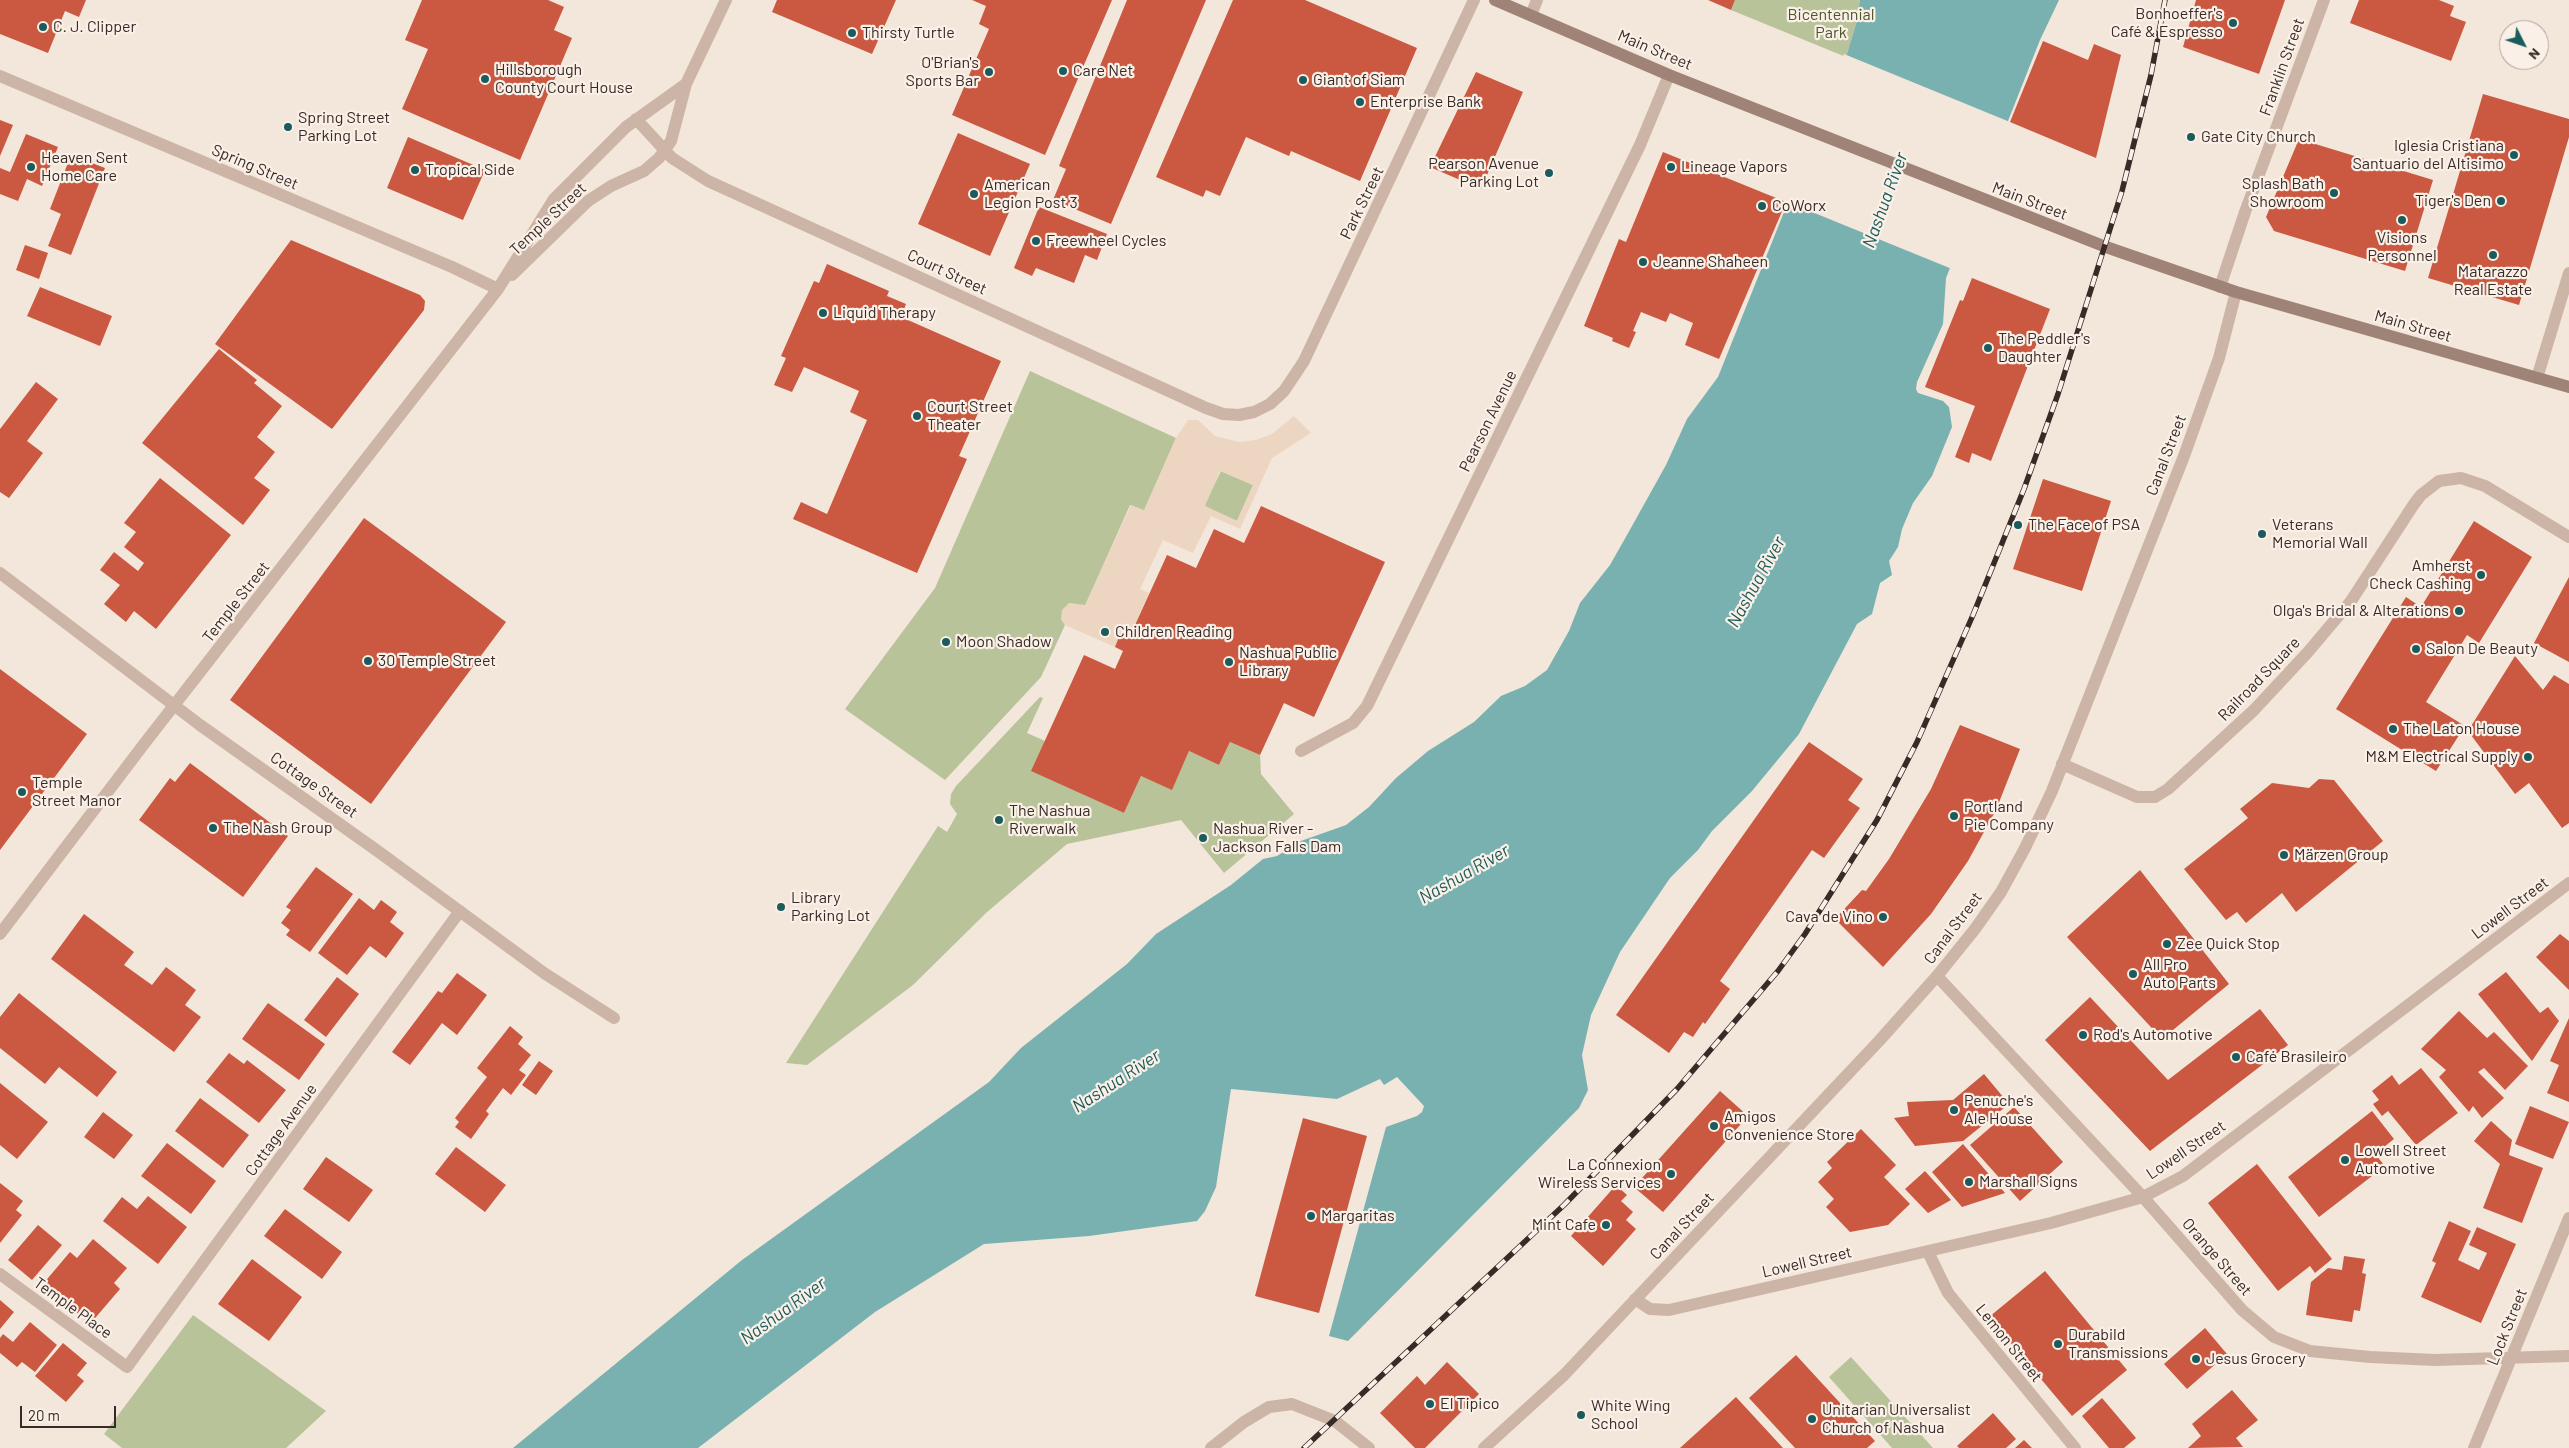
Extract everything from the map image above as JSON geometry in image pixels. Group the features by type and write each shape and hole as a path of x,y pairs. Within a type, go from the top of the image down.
{"main road":[{"name":"Main Street","path":"1495,0 1670,74 1994,205 2220,287 2569,386"}],"street":[{"name":"Temple Street","path":"498,289 588,202 611,186 652,165 665,151 675,131 686,84 726,0"},
{"name":"Park Street","path":"1262,409 1284,391 1304,361 1474,0"},
{"path":"1531,15 1537,0"},
{"name":"Franklin Street","path":"2220,287 2324,0"},
{"name":"Pearson Avenue","path":"1301,751 1353,723 1367,706 1640,145 1670,74"},
{"name":"Spring Street","path":"0,76 467,274 498,289"},
{"name":"Temple Street","path":"0,934 498,289 554,199 636,119 686,84"},
{"name":"Court Street","path":"636,119 665,151 680,164 708,181 1206,408 1231,415 1262,409"},
{"path":"2537,378 2569,273"},
{"name":"Canal Street","path":"1484,1448 1554,1384 1880,1041 1938,976 1975,930 2009,878 2038,820 2062,764 2203,404 2236,292"},
{"name":"Railroad Square","path":"2062,764 2137,797 2155,797 2168,789 2254,710 2331,626 2370,574 2414,504 2429,488 2439,481 2450,479 2472,480 2498,493 2569,538"},
{"name":"Cottage Street","path":"0,573 176,706 544,973 614,1018"},
{"name":"Lowell Street","path":"1635,1300 1650,1309 1669,1310 2051,1223 2144,1197 2183,1176 2569,883"},
{"name":"Cottage Avenue","path":"127,1367 460,911"},
{"name":"Orange Street","path":"1938,976 2144,1197 2242,1310 2266,1331 2293,1346 2332,1354 2435,1360 2569,1356"},
{"name":"Lock Street","path":"2474,1448 2569,1218"},
{"name":"Lemon Street","path":"1928,1252 1948,1293 2075,1448"},
{"name":"Temple Place","path":"0,1274 127,1367"},
{"path":"1211,1448 1244,1422 1269,1407 1292,1404 1335,1421 1369,1448"}],"green space":[{"name":"Bicentennial Park","path":"1735,0 1860,0 1856,24 1846,57 1731,10"},
{"path":"1030,371 1176,438 1144,511 1130,505 1085,606 1069,603 1061,619 1065,625 1041,677 945,780 845,709 935,588"},
{"path":"1221,471 1253,485 1237,521 1204,506"},
{"path":"1040,697 1043,698 1027,733 1045,741 1032,771 1124,813 1141,776 1172,789 1189,751 1219,765 1230,742 1260,755 1261,774 1294,814 1224,873 1181,820 1067,844 986,913 913,985 807,1065 786,1063 938,826 947,832 957,814 950,804 951,794 956,786"},
{"path":"193,1315 326,1411 286,1448 122,1448 104,1434"},
{"path":"1851,1357 1933,1448 1892,1448 1829,1377"}],"shaded area":[{"path":"1294,416 1311,433 1272,458 1240,529 1211,516 1193,553 1163,540 1140,589 1149,593 1130,636 1121,632 1115,647 1065,625 1061,619 1062,610 1069,603 1085,605 1131,505 1144,510 1176,438 1188,420 1198,420 1215,436 1239,442 1256,440 1272,434","holes":["1220,471 1253,485 1237,521 1205,506"]}],"water":[{"name":"Nashua River","path":"1860,0 2059,0 2040,40 1946,278 1943,324 1917,382 1916,389 1918,393 1943,401 1949,407 1952,427 1932,476 1913,503 1902,529 1898,547 1889,561 1892,575 1880,583 1872,614 1857,624 1799,734 1752,791 1712,831 1698,850 1670,878 1620,952 1591,1015 1582,1055 1588,1090 1579,1108 1348,1341 1329,1336 1386,1127 1417,1116 1422,1112 1424,1106 1397,1077 1384,1085 1380,1079 1337,1099 1231,1089 1216,1187 1205,1211 1197,1221 1089,1236 984,1244 875,1312 698,1448 513,1448 742,1260 989,1082 1021,1048 1127,964 1156,934 1231,885 1263,859 1277,856 1301,841 1346,825 1369,807 1396,778 1428,751 1474,722 1501,696 1525,686 1547,670 1569,631 1580,603 1610,565 1627,535 1666,465 1687,419 1718,377 1846,57 1856,24"}],"pier":[{"path":"1844,54 2010,122 1952,269 1785,201"}],"building":[{"path":"0,0 86,0 79,17 65,11 48,53 0,34"},
{"name":"Hillsborough County Court House","path":"422,0 548,0 564,7 554,30 572,38 520,160 402,109 428,49 405,40"},
{"name":"Thirsty Turtle","path":"777,0 896,0 872,54 772,12"},
{"path":"972,0 1112,0 1045,155 952,115 989,29 979,24 986,6"},
{"path":"1127,0 1206,0 1111,224 1053,200 1066,169 1059,166"},
{"path":"1233,0 1305,0 1417,48 1360,181 1291,151 1289,156 1246,137 1220,196 1206,190 1203,197 1156,177"},
{"path":"1708,0 1735,0 1731,10"},
{"name":"Bonhoeffer's Café & Espresso","path":"2196,0 2285,0 2259,74 2183,47"},
{"path":"2359,0 2439,0 2454,6 2450,16 2466,22 2451,61 2350,23"},
{"path":"2043,41 2088,60 2094,44 2121,55 2096,158 2010,122"},
{"path":"1476,72 1523,92 1481,189 1430,167"},
{"path":"2483,94 2569,119 2569,137 2519,305 2428,278"},
{"path":"0,120 13,125 0,156"},
{"name":"American Legion Post 3","path":"958,133 1030,164 990,256 918,224"},
{"path":"26,134 58,147 42,186 27,179 18,201 0,194 0,168 10,172"},
{"path":"408,137 485,170 463,220 387,188"},
{"name":"Splash Bath Showroom","path":"2299,139 2433,180 2405,271 2274,231 2266,217"},
{"path":"1663,152 1786,202 1719,359 1685,345 1693,323 1670,313 1666,322 1641,312 1633,331 1636,332 1629,348 1612,341 1613,338 1584,326 1619,239 1626,242"},
{"path":"71,155 105,168 71,255 48,246 61,214 50,209"},
{"path":"1039,207 1107,234 1097,260 1085,255 1074,283 1036,268 1032,276 1014,268"},
{"path":"291,240 420,295 425,301 424,310 332,429 215,344"},
{"path":"25,245 48,253 39,279 16,270"},
{"name":"Court Street Theater","path":"827,264 889,291 887,296 906,304 901,317 1001,361 959,456 967,459 917,573 793,519 801,502 827,514 867,420 850,412 859,391 804,367 792,392 774,385 786,358 781,356 814,281 819,283"},
{"name":"The Peddler's Daughter","path":"1972,278 2050,309 1991,461 1972,453 1969,463 1955,457 1975,406 1925,387 1960,300 1963,301"},
{"path":"40,287 112,316 100,346 27,316"},
{"path":"219,349 257,380 254,383 282,406 257,437 275,452 254,478 270,490 243,525 142,443"},
{"path":"36,382 58,399 27,441 43,453 9,498 0,492 0,429"},
{"path":"160,478 231,535 156,629 134,611 126,622 104,604 120,585 100,570 114,552 138,571 144,563 124,547 136,532 124,523"},
{"path":"2043,479 2111,501 2082,591 2013,569"},
{"name":"Nashua Public Library","path":"1261,506 1385,562 1314,717 1284,703 1260,755 1230,742 1219,765 1189,751 1172,790 1141,776 1124,813 1031,771 1084,655 1115,669 1123,651 1115,647 1121,632 1130,636 1167,555 1196,568 1214,529 1244,543"},
{"name":"30 Temple Street","path":"364,518 506,622 371,804 230,700"},
{"path":"2474,521 2532,557 2479,643 2467,635 2426,702 2465,726 2436,771 2336,709 2406,597 2421,607"},
{"path":"2569,577 2569,662 2534,643"},
{"name":"M&M Electrical Supply","path":"2515,656 2543,690 2554,675 2569,684 2569,823 2562,828 2529,783 2515,794 2468,731"},
{"name":"Temple Street Manor","path":"0,669 87,734 0,850"},
{"name":"Portland Pie Company","path":"1960,725 2020,749 1996,810 1968,861 1931,914 1883,967 1835,919 1862,890 1866,891 1889,859 1931,789"},
{"path":"1809,742 1863,779 1848,800 1860,808 1824,858 1812,850 1720,981 1730,989 1705,1024 1703,1022 1693,1037 1684,1032 1669,1053 1616,1015"},
{"name":"The Nash Group","path":"190,763 288,836 243,897 139,820 170,778 175,782"},
{"name":"Märzen Group","path":"2319,779 2334,780 2383,841 2296,912 2282,893 2246,923 2237,912 2226,920 2184,869 2248,818 2240,809 2272,783 2309,788"},
{"path":"316,867 353,894 310,952 286,935 290,930 281,923 291,910 286,907"},
{"path":"2140,870 2229,984 2162,1039 2067,937"},
{"path":"359,898 374,910 381,900 397,912 390,922 404,933 386,958 370,946 347,975 318,953"},
{"path":"84,914 134,952 124,965 152,985 166,967 196,990 185,1005 201,1017 174,1052 51,959"},
{"path":"2560,934 2569,941 2569,990 2536,957"},
{"path":"2506,972 2540,1013 2548,1007 2559,1021 2532,1061 2478,994"},
{"path":"457,973 487,995 457,1035 442,1023 410,1065 392,1052 438,991 442,993"},
{"path":"337,977 359,994 326,1037 304,1020"},
{"path":"19,993 117,1072 97,1097 59,1067 45,1084 0,1048 0,1017"},
{"path":"2090,997 2168,1080 2260,1009 2288,1045 2150,1151 2045,1040"},
{"path":"268,1003 325,1044 299,1080 242,1039"},
{"path":"2459,1011 2487,1038 2494,1032 2528,1066 2505,1090 2484,1068 2478,1072 2504,1098 2482,1118 2473,1106 2469,1112 2439,1077 2446,1070 2421,1049"},
{"path":"2569,1018 2569,1102 2547,1093 2559,1065 2550,1061"},
{"path":"510,1026 523,1037 518,1044 531,1055 519,1070 526,1075 511,1095 503,1088 486,1111 489,1114 471,1139 455,1127 459,1122 455,1118 487,1077 477,1068"},
{"path":"229,1053 244,1064 247,1060 286,1090 259,1123 206,1082"},
{"path":"539,1061 553,1071 536,1095 522,1085"},
{"path":"2421,1068 2458,1113 2416,1145 2388,1111 2382,1116 2373,1104 2379,1100 2372,1091 2392,1075 2399,1085"},
{"name":"Penuche's Ale House","path":"1984,1074 2009,1104 1963,1141 1915,1146 1894,1118 1909,1116 1907,1102 1953,1100"},
{"path":"0,1083 48,1122 17,1159 0,1145"},
{"path":"1720,1091 1748,1116 1663,1212 1634,1187"},
{"path":"200,1098 249,1135 223,1168 175,1131"},
{"path":"2530,1106 2569,1122 2553,1159 2515,1144"},
{"path":"2014,1107 2063,1162 2020,1201 1970,1145"},
{"name":"Lowell Street Automotive","path":"2372,1111 2394,1139 2375,1154 2385,1166 2319,1217 2288,1177"},
{"path":"103,1112 133,1135 114,1159 84,1137"},
{"name":"Margaritas","path":"1303,1118 1367,1136 1319,1313 1255,1296"},
{"path":"2491,1121 2512,1140 2509,1155 2543,1168 2522,1223 2483,1208 2500,1164 2474,1141"},
{"path":"1861,1129 1896,1165 1884,1177 1910,1204 1888,1225 1850,1232 1826,1207 1834,1199 1818,1182 1832,1168 1827,1162"},
{"path":"167,1143 216,1181 191,1214 141,1176"},
{"name":"Marshall Signs","path":"1963,1144 2005,1193 1962,1207 1932,1172"},
{"path":"456,1147 506,1185 485,1212 435,1174"},
{"path":"326,1157 373,1190 349,1222 303,1189"},
{"path":"2257,1164 2332,1259 2315,1273 2310,1266 2278,1291 2208,1203"},
{"path":"1925,1171 1951,1200 1928,1213 1905,1189"},
{"path":"0,1183 23,1201 16,1210 22,1215 0,1243"},
{"name":"Mint Cafe","path":"1616,1185 1627,1195 1621,1201 1633,1212 1626,1220 1636,1229 1603,1266 1571,1236"},
{"path":"148,1196 187,1227 158,1264 103,1221 122,1197 137,1209"},
{"path":"285,1209 342,1252 322,1279 264,1236"},
{"path":"2449,1221 2471,1231 2458,1260 2479,1270 2487,1253 2469,1245 2477,1227 2516,1244 2481,1323 2421,1297 2436,1263 2432,1261"},
{"path":"38,1225 62,1245 32,1280 8,1260"},
{"path":"93,1239 127,1268 114,1283 120,1289 90,1324 43,1284 70,1252 77,1258"},
{"path":"2344,1256 2365,1259 2362,1273 2366,1274 2360,1311 2354,1310 2352,1322 2306,1315 2311,1282 2328,1268 2342,1270"},
{"path":"252,1259 302,1297 269,1341 218,1304"},
{"name":"Durabild Transmissions","path":"2045,1271 2127,1370 2072,1416 1989,1317"},
{"path":"0,1300 14,1312 0,1329"},
{"path":"30,1322 57,1345 35,1372 22,1362 17,1367 0,1353 0,1338 3,1334 13,1342"},
{"name":"Jesus Grocery","path":"2205,1328 2227,1354 2187,1389 2164,1364"},
{"path":"63,1343 87,1363 77,1375 84,1381 66,1402 35,1376"},
{"name":"Unitarian Universalist Church of Nashua","path":"1796,1355 1875,1441 1867,1448 1795,1448 1749,1398"},
{"name":"El Tipico","path":"1447,1362 1479,1394 1425,1448 1415,1448 1380,1413 1417,1376 1425,1385"},
{"path":"2232,1390 2258,1420 2236,1438 2243,1447 2188,1448 2201,1436 2192,1424"},
{"name":"Unitarian Universalist Church of Nashua","path":"1736,1397 1783,1448 1680,1448"},
{"path":"2102,1398 2136,1438 2124,1448 2109,1448 2082,1416"},
{"path":"1993,1413 2016,1439 2006,1448 1959,1448 1957,1446"},
{"path":"2024,1440 2032,1448 2015,1448"}],"railway":[{"path":"1304,1448 1564,1205 1677,1089 1778,971 1805,934 1877,820 1917,742 1973,615 2024,489 2058,394 2122,191 2151,75 2165,0"}],"place":[{"name":"Bonhoeffer's Café & Espresso","path":"2233,23"},
{"name":"C. J. Clipper","path":"43,27"},
{"name":"Thirsty Turtle","path":"852,33"},
{"name":"Care Net","path":"1063,71"},
{"name":"O'Brian's Sports Bar","path":"989,72"},
{"name":"Hillsborough County Court House","path":"485,79"},
{"name":"Giant of Siam","path":"1303,80"},
{"name":"Enterprise Bank","path":"1360,102"},
{"name":"Spring Street Parking Lot","path":"288,127"},
{"name":"Gate City Church","path":"2191,137"},
{"name":"Iglesia Cristiana Santuario del Altisimo","path":"2514,155"},
{"name":"Heaven Sent Home Care","path":"31,167"},
{"name":"Lineage Vapors","path":"1671,167"},
{"name":"Tropical Side","path":"415,170"},
{"name":"Pearson Avenue Parking Lot","path":"1549,173"},
{"name":"Splash Bath Showroom","path":"2334,193"},
{"name":"American Legion Post 3","path":"974,194"},
{"name":"Tiger's Den","path":"2501,201"},
{"name":"CoWorx","path":"1762,206"},
{"name":"Visions Personnel","path":"2402,220"},
{"name":"Freewheel Cycles","path":"1036,241"},
{"name":"Matarazzo Real Estate","path":"2493,255"},
{"name":"Jeanne Shaheen","path":"1643,262"},
{"name":"Liquid Therapy","path":"823,313"},
{"name":"The Peddler's Daughter","path":"1988,348"},
{"name":"Court Street Theater","path":"917,416"},
{"name":"The Face of PSA","path":"2018,525"},
{"name":"Veterans Memorial Wall","path":"2262,534"},
{"name":"Amherst Check Cashing","path":"2481,575"},
{"name":"Olga's Bridal & Alterations","path":"2459,611"},
{"name":"Children Reading","path":"1105,632"},
{"name":"Moon Shadow","path":"946,642"},
{"name":"Salon De Beauty","path":"2416,649"},
{"name":"30 Temple Street","path":"368,661"},
{"name":"Nashua Public Library","path":"1229,662"},
{"name":"The Laton House","path":"2393,729"},
{"name":"M&M Electrical Supply","path":"2528,757"},
{"name":"Temple Street Manor","path":"22,792"},
{"name":"Portland Pie Company","path":"1954,816"},
{"name":"The Nashua Riverwalk","path":"999,820"},
{"name":"The Nash Group","path":"213,828"},
{"name":"Nashua River - Jackson Falls Dam","path":"1203,838"},
{"name":"Märzen Group","path":"2284,855"},
{"name":"Library Parking Lot","path":"781,907"},
{"name":"Cava de Vino","path":"1883,917"},
{"name":"Zee Quick Stop","path":"2167,944"},
{"name":"All Pro Auto Parts","path":"2133,974"},
{"name":"Rod's Automotive","path":"2083,1035"},
{"name":"Café Brasileiro","path":"2236,1057"},
{"name":"Penuche's Ale House","path":"1954,1110"},
{"name":"Amigos Convenience Store","path":"1714,1126"},
{"name":"Lowell Street Automotive","path":"2345,1160"},
{"name":"La Connexion Wireless Services","path":"1671,1174"},
{"name":"Marshall Signs","path":"1969,1182"},
{"name":"Margaritas","path":"1311,1216"},
{"name":"Mint Cafe","path":"1606,1225"},
{"name":"Durabild Transmissions","path":"2058,1344"},
{"name":"Jesus Grocery","path":"2196,1359"},
{"name":"El Tipico","path":"1430,1404"},
{"name":"White Wing School","path":"1581,1415"},
{"name":"Unitarian Universalist Church of Nashua","path":"1812,1419"}]}
